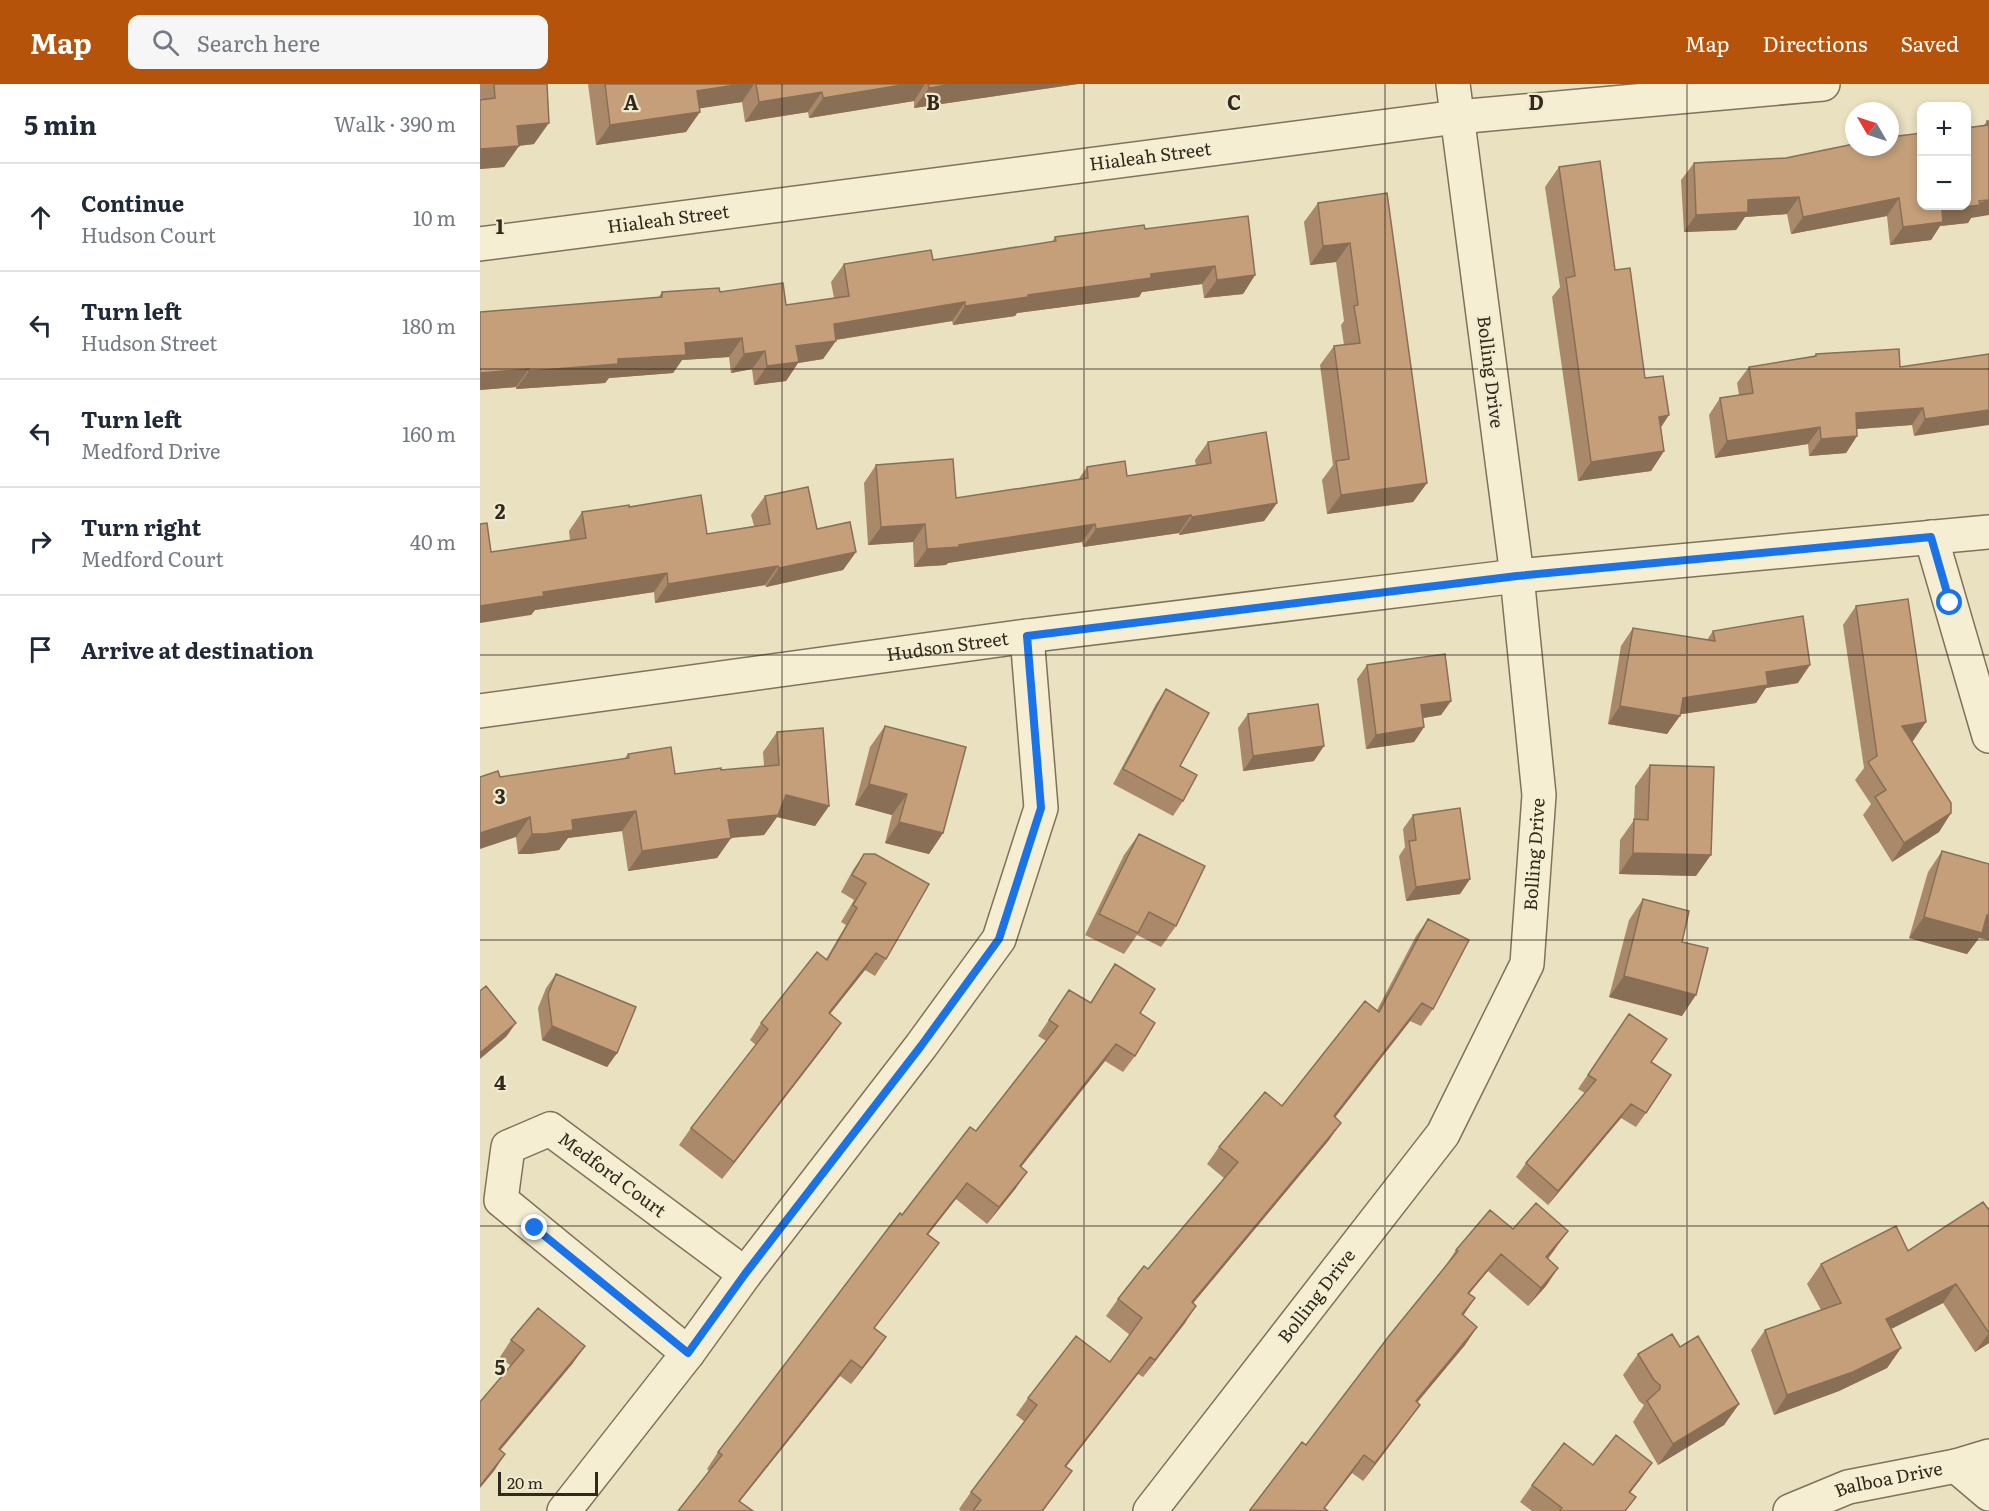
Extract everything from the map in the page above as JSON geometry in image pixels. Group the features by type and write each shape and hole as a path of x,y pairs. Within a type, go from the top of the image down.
{"street":[{"name":"Bolling Drive","path":"1150,1511 1443,1134 1527,964 1539,795 1517,576 1452,84"},
{"name":"Hialeah Street","path":"480,244 1457,117 1823,84"},
{"name":"Hudson Street","path":"480,711 1027,636 1517,576 1989,532"},
{"path":"1931,537 1989,736"},
{"path":"564,1511 688,1353 745,1274 921,1046 999,939 1041,808 1027,636"},
{"name":"Medford Court","path":"688,1353 501,1200 508,1147 550,1129 745,1274"},
{"name":"Balboa Drive","path":"1790,1511 1848,1487 1956,1466 1989,1456"},
{"path":"1956,1466 1989,1494"}],"building":[{"path":"494,84 547,84 549,123 517,126 519,146 480,149 480,100 495,98"},
{"path":"605,84 742,84 697,91 700,112 610,125"},
{"path":"756,84 908,84 823,98 822,92 759,102"},
{"path":"928,84 953,84 929,88"},
{"path":"1987,121 1989,121 1989,200 1979,201 1980,205 1971,206 1971,127 1988,125"},
{"path":"1917,134 1917,210 1942,210 1943,222 1903,227 1899,198 1803,217 1799,197 1748,200 1748,212 1696,215 1694,163 1786,158 1845,146 1845,156 1899,156 1899,136"},
{"path":"1600,161 1615,270 1630,268 1645,378 1663,376 1669,415 1659,417 1664,451 1591,462 1566,278 1575,276 1559,167"},
{"path":"1387,193 1427,483 1341,495 1336,461 1349,459 1334,346 1360,343 1354,306 1358,305 1350,243 1323,246 1318,203"},
{"path":"1248,216 1255,275 1217,280 1215,266 1151,274 1151,278 1028,295 1028,297 965,306 965,302 834,324 836,341 796,346 799,362 767,366 765,351 744,354 742,338 685,343 686,355 618,359 618,364 480,373 480,312 662,297 662,292 719,288 720,292 783,283 786,305 849,296 844,264 931,250 933,260 1056,241 1055,237 1144,225 1145,229"},
{"path":"1899,349 1900,367 1989,354 1989,410 1925,419 1923,408 1856,413 1857,436 1821,439 1820,427 1727,441 1720,398 1753,393 1749,367 1816,356 1816,354"},
{"path":"1266,432 1277,503 1096,529 1095,524 959,545 959,547 927,549 925,524 881,527 876,465 953,459 956,498 1088,478 1087,467 1125,461 1127,476 1211,463 1208,442"},
{"path":"808,487 817,529 850,522 856,552 779,568 778,566 668,584 667,573 543,592 544,596 480,606 480,524 487,523 491,552 586,538 582,512 701,495 707,534 770,524 765,496"},
{"path":"1908,599 1926,722 1902,726 1951,803 1951,813 1904,843 1875,797 1886,790 1868,762 1877,756 1856,606"},
{"path":"1803,616 1810,665 1766,672 1768,685 1683,698 1680,716 1620,706 1633,628 1715,641 1713,631"},
{"path":"1445,654 1451,701 1421,705 1424,727 1376,735 1367,665"},
{"path":"1166,689 1209,713 1180,766 1197,775 1183,801 1123,769"},
{"path":"1318,704 1324,746 1253,756 1248,714"},
{"path":"885,726 966,747 943,833 899,822 907,794 869,784"},
{"path":"823,728 829,806 786,795 778,815 728,820 731,838 642,851 636,811 572,820 573,830 532,834 530,817 480,833 480,777 498,771 500,777 629,758 628,754 671,747 675,774 721,768 721,770 779,765 777,732"},
{"path":"1650,765 1714,767 1711,855 1633,853 1634,819 1648,820"},
{"path":"1460,808 1470,879 1416,887 1409,841 1416,840 1413,815"},
{"path":"1139,834 1205,866 1176,926 1149,912 1138,933 1099,914"},
{"path":"1942,851 1989,864 1989,915 1987,915 1982,933 1924,917"},
{"path":"864,854 875,854 929,884 886,959 876,953 829,1013 841,1023 734,1162 691,1128 768,1029 761,1023 817,952 827,960 857,908 853,905 866,883 852,875"},
{"path":"1643,899 1689,911 1682,942 1708,948 1696,995 1624,976"},
{"path":"1428,919 1469,940 1433,1009 1422,1003 1334,1116 1341,1123 1192,1302 1196,1306 1155,1360 1150,1357 1065,1466 1072,1471 1042,1511 973,1511 981,1500 971,1492 1037,1405 1028,1398 1076,1336 1110,1362 1142,1318 1118,1299 1144,1266 1148,1269 1238,1162 1219,1147 1265,1092 1282,1106 1365,1001 1379,1012"},
{"path":"1115,964 1155,989 1140,1013 1155,1023 1135,1056 1116,1044 1020,1166 1027,1172 999,1207 967,1183 927,1234 939,1243 874,1328 886,1337 862,1368 851,1360 739,1501 753,1511 678,1511 722,1455 718,1452 900,1213 902,1215 970,1127 976,1131 1058,1026 1049,1020 1069,990 1091,1003"},
{"path":"556,974 636,1007 617,1053 552,1026 548,994"},
{"path":"486,986 516,1023 480,1053 480,991"},
{"path":"1629,1014 1667,1039 1651,1062 1671,1075 1646,1113 1631,1104 1558,1191 1526,1163 1596,1080 1588,1075"},
{"path":"1983,1202 1989,1210 1989,1333 1956,1284 1886,1319 1901,1348 1853,1372 1787,1395 1765,1330 1841,1303 1821,1264 1896,1226 1908,1251"},
{"path":"1536,1203 1568,1231 1546,1257 1558,1268 1541,1288 1501,1254 1468,1293 1475,1298 1462,1314 1477,1327 1416,1401 1420,1405 1375,1463 1364,1455 1324,1508 1328,1511 1250,1510 1302,1442 1306,1445 1389,1336 1458,1251 1456,1250 1490,1210 1513,1229"},
{"path":"538,1308 585,1346 499,1449 505,1454 480,1486 480,1402 524,1350 511,1340"},
{"path":"1672,1334 1680,1347 1698,1336 1739,1404 1673,1444 1647,1401 1660,1389 1660,1385 1654,1380 1638,1354"},
{"path":"1616,1435 1652,1463 1629,1492 1636,1497 1625,1511 1560,1511 1562,1508 1532,1485 1564,1443 1593,1465"}],"route":[{"path":"535,1228 688,1353 745,1274 921,1046 999,939 1041,808 1027,636 1517,576 1931,537 1950,603"}]}
